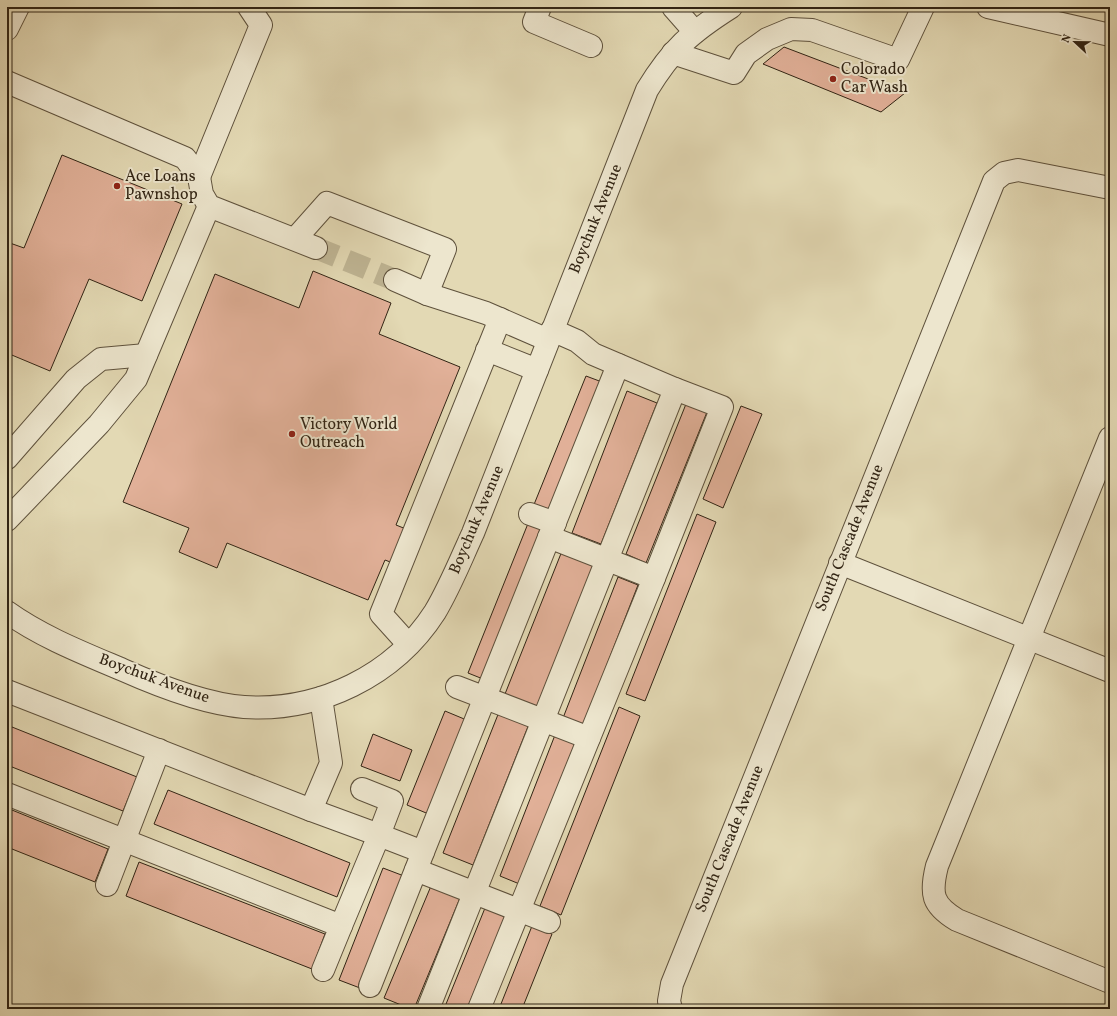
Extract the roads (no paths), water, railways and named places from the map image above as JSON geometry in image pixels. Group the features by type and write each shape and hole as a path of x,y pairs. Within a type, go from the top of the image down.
{"street":[{"path":"7,29 18,7"},
{"path":"199,177 261,25 249,7"},
{"path":"540,7 534,22 591,46"},
{"path":"673,7 695,32"},
{"name":"Boychuk Avenue","path":"7,612 59,643 142,679 208,701 244,707 277,707 309,702 337,694 386,665 408,644 434,612 453,577 473,533 647,90 663,64 673,53 695,32 731,7"},
{"path":"673,53 734,73 746,54 767,39 791,29 812,30 898,60 923,7"},
{"path":"988,7 1110,34"},
{"path":"7,82 185,158 199,177 202,194 209,206 316,248"},
{"name":"South Cascade Avenue","path":"671,1009 669,1001 672,984 994,181 1004,173 1018,170 1110,188"},
{"path":"295,239 327,203 445,249 427,294"},
{"path":"11,510 99,424 136,379 209,206"},
{"path":"395,280 427,294 500,319 550,335 577,341 593,354 675,389 722,407 520,911 479,1009"},
{"path":"408,644 381,614 500,319"},
{"path":"487,350 537,370"},
{"path":"7,458 76,379 101,359 146,355"},
{"path":"370,986 618,365"},
{"path":"428,1009 675,389"},
{"path":"1110,438 937,866 933,883 934,899 943,911 957,920 1110,982"},
{"path":"530,514 552,530 607,560 654,578"},
{"path":"840,563 1110,671"},
{"path":"457,687 589,738"},
{"path":"7,691 311,810 379,835 419,861 475,894 549,922"},
{"path":"311,810 331,763 321,698"},
{"path":"106,885 159,750"},
{"path":"323,970 392,801 362,789"},
{"path":"7,794 341,926"}],"tunnel":[{"path":"316,248 395,280"}],"place":[{"name":"Colorado Car Wash","path":"833,79"},
{"name":"Ace Loans Pawnshop","path":"117,186"},
{"name":"Victory World Outreach","path":"292,434"}]}
